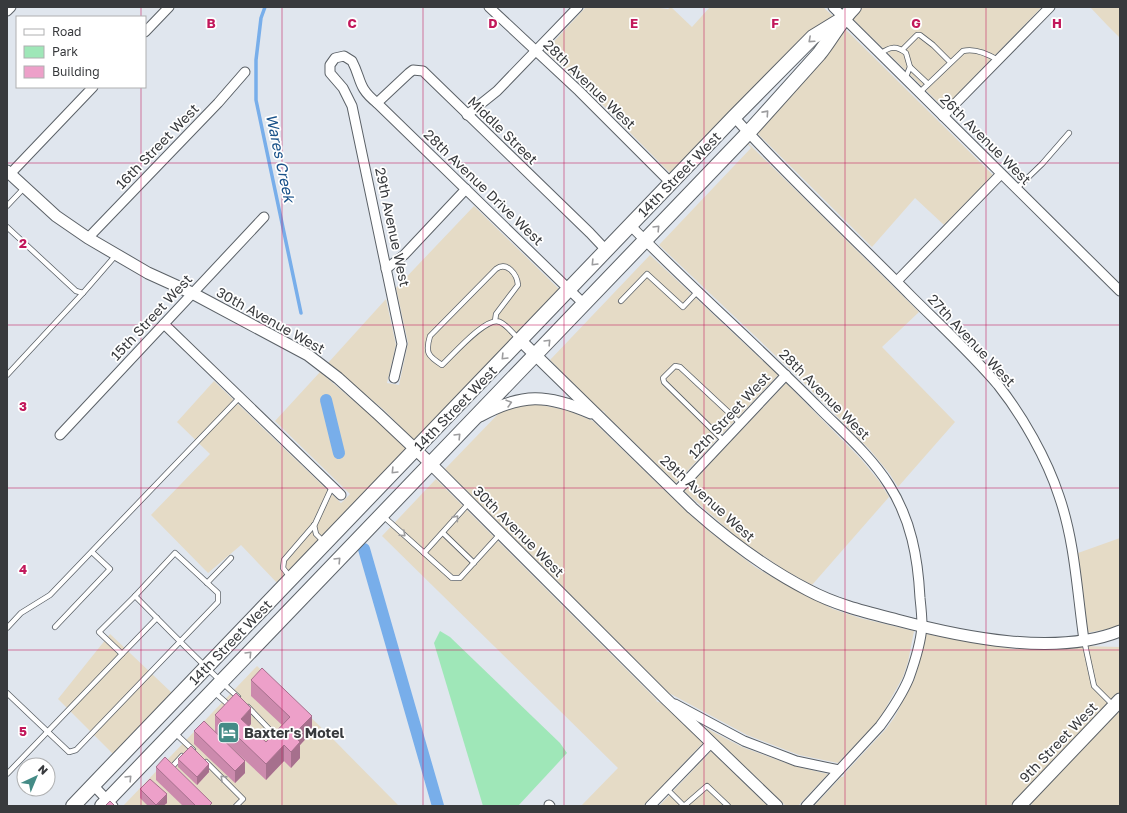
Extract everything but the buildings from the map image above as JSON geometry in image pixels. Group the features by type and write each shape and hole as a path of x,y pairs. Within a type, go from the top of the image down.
{"main road":[{"name":"14th Street West","path":"107,804 217,686 748,133 819,54 844,18 854,7"},
{"name":"14th Street West","path":"73,806 734,117 813,37 844,18"},
{"name":"9th Street West","path":"1022,805 1117,703"}],"street":[{"path":"7,11 11,7"},
{"path":"146,31 169,7"},
{"path":"467,115 498,92 578,7"},
{"name":"26th Avenue West","path":"832,7 1120,291"},
{"path":"943,116 1050,7"},
{"name":"28th Avenue West","path":"495,9 536,52 579,91 671,183"},
{"path":"344,56 352,61 359,82 364,90 350,99 330,73 330,65 336,58 344,56"},
{"name":"Middle Street","path":"377,103 413,70 423,71 606,250"},
{"name":"16th Street West","path":"88,238 218,103 245,72"},
{"path":"8,172 91,88"},
{"name":"28th Avenue Drive West","path":"364,90 584,304"},
{"name":"29th Avenue West","path":"350,99 402,344 394,378"},
{"name":"27th Avenue West","path":"734,117 748,133 957,342 998,386 1022,420 1044,460 1059,494 1069,528 1084,640"},
{"name":"30th Avenue West","path":"8,172 56,216 88,238 148,273 192,293 308,355 338,378 431,464 771,802"},
{"path":"897,281 1001,174"},
{"path":"386,269 404,255 466,189"},
{"name":"15th Street West","path":"60,435 264,217"},
{"name":"28th Avenue West","path":"630,225 786,375 865,455 884,477 896,497 908,524 915,549 919,572 922,627 914,663 903,690 880,726 806,806"},
{"path":"164,324 341,495"},
{"name":"29th Avenue West","path":"520,340 708,522 736,545 759,561 796,583 837,604 922,627 1014,643 1059,643 1101,638 1120,631"},
{"name":"12th Street West","path":"676,492 786,375"},
{"path":"474,419 506,404 536,398 570,404 597,415"},
{"name":"29th Avenue West","path":"1101,638 1120,641"},
{"name":"30th Avenue West","path":"665,698 744,741 796,761 840,770"},
{"path":"650,806 711,743"},
{"path":"93,785 107,804"}],"lane":[{"path":"902,50 920,35 933,45 950,62"},
{"path":"880,54 887,48 892,47 902,50 908,57 910,67 905,79"},
{"path":"919,93 950,62 966,50 987,54 998,60"},
{"path":"910,67 928,84"},
{"path":"1016,189 1042,164 1069,133"},
{"path":"7,206 25,187"},
{"path":"7,227 76,291 83,293"},
{"path":"7,375 116,255"},
{"path":"495,321 496,314 518,285 515,275 510,269 504,266 500,266 496,269 430,336 428,352 432,358 442,365 482,327 495,321 500,322 520,340"},
{"path":"621,301 647,274 683,307 698,291"},
{"path":"724,441 664,382 663,378 666,374 675,366 680,367 740,423"},
{"path":"7,628 21,613 50,595 240,397"},
{"path":"291,578 282,568 284,560 314,525 332,486"},
{"path":"424,553 470,503"},
{"path":"382,515 452,578 460,578 500,534"},
{"path":"314,525 316,534 325,543"},
{"path":"443,533 474,563"},
{"path":"55,627 110,569 92,552"},
{"path":"7,693 69,752 76,750 218,602 218,593 175,553 99,632 122,654"},
{"path":"208,583 231,558"},
{"path":"135,596 206,668 230,706 238,697"},
{"path":"7,774 157,618"},
{"path":"1084,640 1094,686 1117,703"},
{"path":"217,686 238,697 270,730"},
{"path":"174,732 197,753"},
{"path":"171,768 190,747"},
{"path":"202,758 240,794 243,799 236,806"},
{"path":"165,763 176,774"},
{"path":"667,790 684,806 707,786 728,806"}],"shaded area":[{"path":"586,7 659,7 668,9 671,7 692,27 710,7 823,7 834,17 671,174 584,86 545,51"},
{"path":"862,7 1042,7 944,108 852,18"},
{"path":"1090,7 1120,7 1120,38 1107,25"},
{"path":"844,28 993,175 944,225 915,198 872,247 756,132"},
{"path":"747,142 919,312 882,347 955,422 898,487 889,473 870,450 795,374 659,245 751,148"},
{"path":"474,206 560,290 415,441 384,410 328,363 386,299 396,345 387,383 399,385 408,343 396,288"},
{"path":"650,255 778,375 676,483 604,413 605,412 600,410 550,360"},
{"path":"320,372 375,419 407,450 278,584 241,545 208,573 151,515 210,454 177,422 214,381 341,503 350,494 275,421"},
{"path":"786,383 861,459 879,481 889,497 812,585 786,571 740,540 684,491"},
{"path":"536,404 567,410 593,421 688,513 755,567 833,609 860,618 914,631 908,662 903,677 884,711 876,723 838,763 799,755 747,735 669,693 445,469 500,412 521,406"},
{"path":"436,479 657,700 656,701 661,703 703,743 643,806 581,806 618,768 382,536"},
{"path":"1120,538 1120,625 1113,628 1087,633 1078,553"},
{"path":"110,634 173,694 114,755 58,699"},
{"path":"926,634 1014,649 1058,649 1081,646 1120,647 1120,692 1011,806 814,806 841,777 843,777 894,718 914,680"},
{"path":"257,666 327,733 399,806 123,806"},
{"path":"1120,709 1120,806 1033,806 1030,803"},
{"path":"704,727 742,747 794,766 828,774 798,806 786,806"},
{"path":"711,751 768,806 659,806"}],"green space":[{"path":"440,631 450,637 560,743 567,753 518,806 483,806 434,643"}],"waterway":[{"name":"Wares Creek","path":"265,7 261,18 256,60 256,100 301,313"},
{"path":"326,400 339,453"},
{"path":"364,549 438,806"}],"place":[{"name":"Baxter's Motel","path":"229,732"}]}
